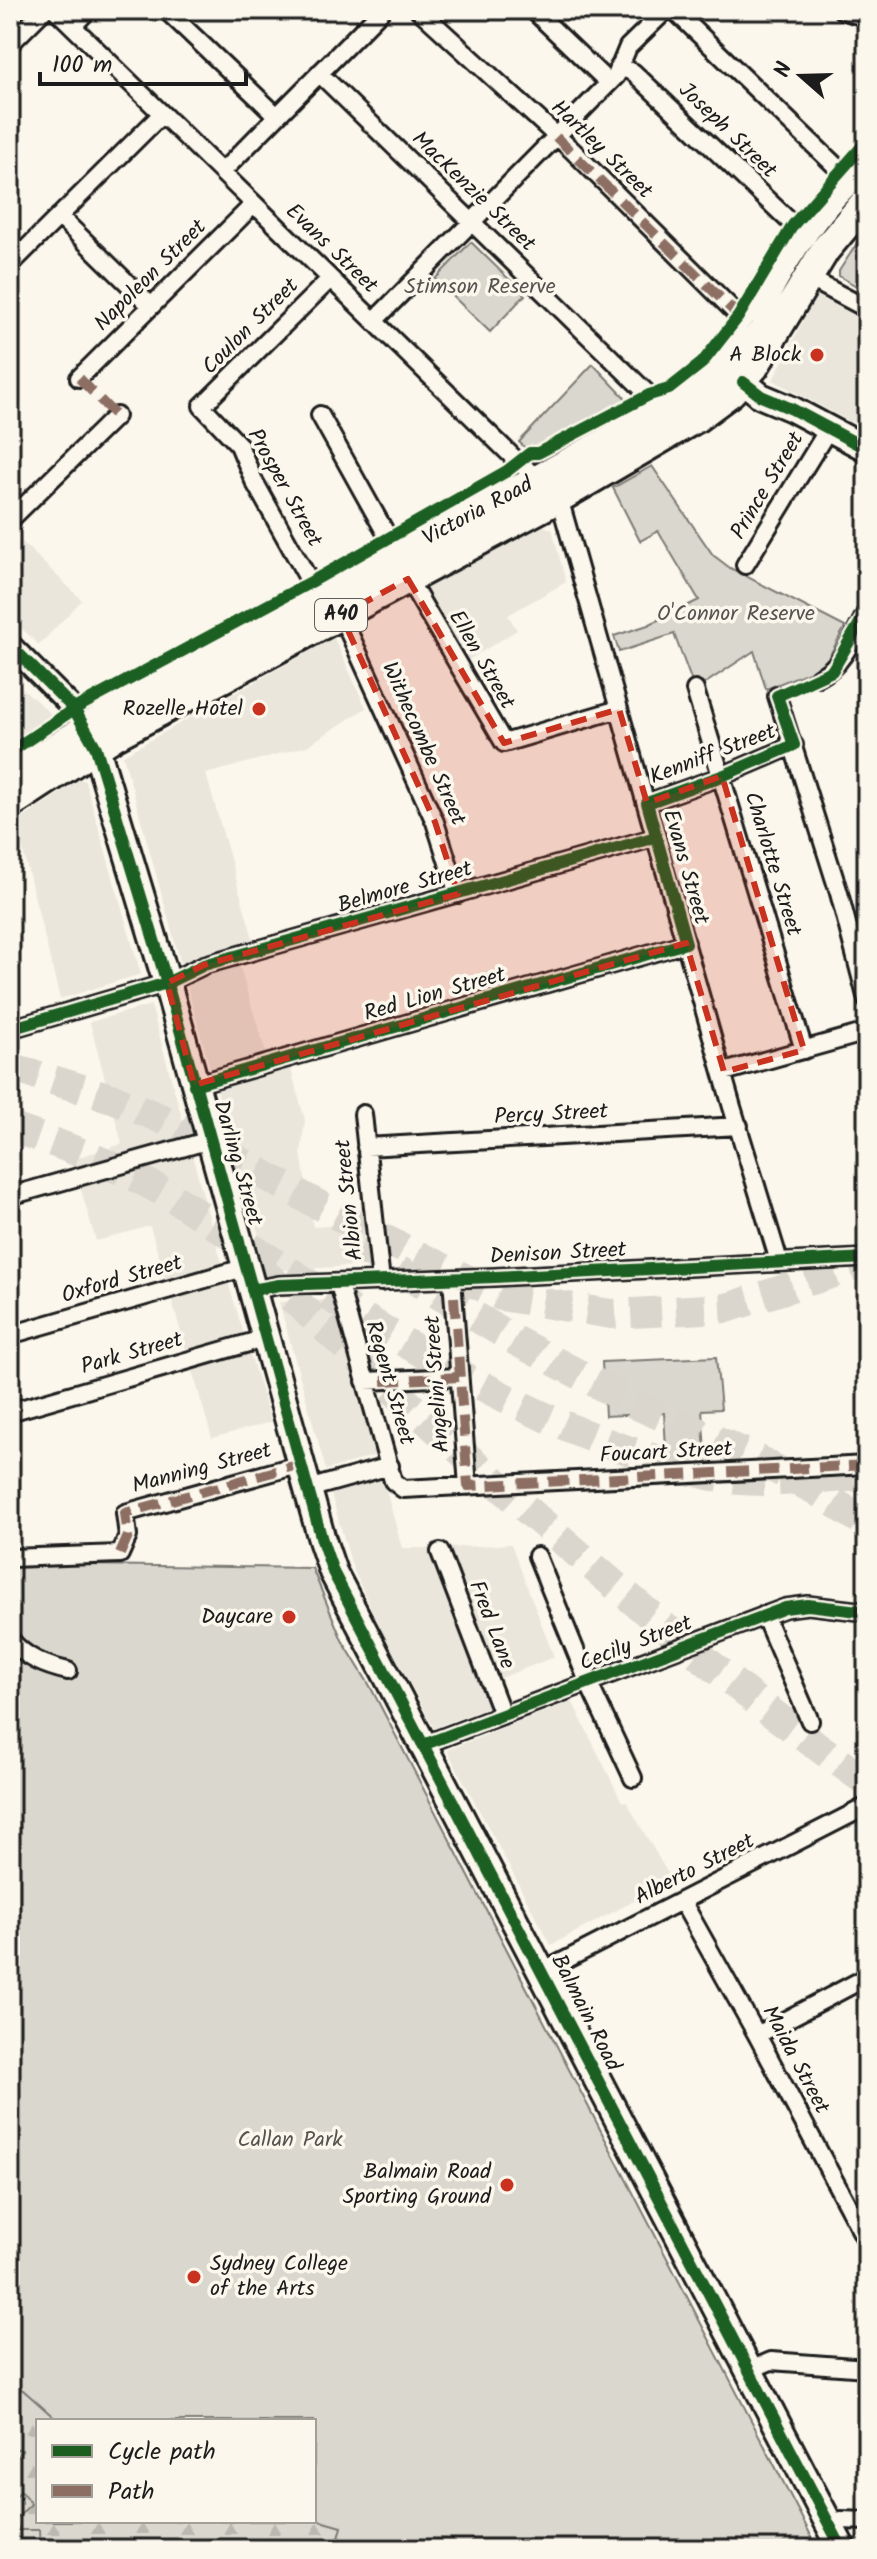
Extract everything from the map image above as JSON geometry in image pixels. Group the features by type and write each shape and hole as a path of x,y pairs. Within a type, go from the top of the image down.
{"highway":[{"name":"Victoria Road","path":"549,489 662,412 733,374 749,326 802,233 857,170"},
{"name":"Victoria Road","path":"10,777 91,738 549,489 696,418 733,374 769,344 825,250 867,200"},
{"name":"Victoria Road","path":"10,804 91,738"}],"main road":[{"path":"733,374 761,396 867,449"},
{"name":"Darling Street","path":"91,738 167,983 304,1476"},
{"name":"Balmain Road","path":"304,1476 333,1572 842,2549"}],"street":[{"path":"10,44 44,10"},
{"name":"Evans Street","path":"56,10 549,489 619,709 779,1261"},
{"path":"73,26 88,10"},
{"path":"166,10 185,16 277,116"},
{"path":"222,172 382,10"},
{"name":"Hartley Street","path":"419,10 573,151 749,326"},
{"path":"533,10 609,83"},
{"path":"374,321 616,76 628,47 666,10"},
{"path":"674,10 857,170"},
{"path":"842,10 867,18"},
{"name":"Joseph Street","path":"619,67 633,72 802,233"},
{"name":"MacKenzie Street","path":"319,73 649,395 662,412"},
{"path":"10,265 162,114"},
{"name":"Napoleon Street","path":"79,378 254,204"},
{"path":"59,216 151,306"},
{"path":"807,277 867,309"},
{"name":"Coulon Street","path":"202,406 330,279"},
{"name":"Prosper Street","path":"202,406 239,445 254,481 330,606"},
{"name":"Ellen Street","path":"320,415 504,743 619,709"},
{"path":"10,520 116,416"},
{"name":"Prince Street","path":"745,565 829,428"},
{"name":"Withecombe Street","path":"330,606 435,822 458,894"},
{"path":"819,677 832,671 840,660 867,611"},
{"name":"Darling Street","path":"10,645 74,709 91,738"},
{"name":"Charlotte Street","path":"695,690 804,1050"},
{"path":"777,696 839,893 867,1000"},
{"name":"Kenniff Street","path":"647,803 722,776 794,745"},
{"name":"Belmore Street","path":"10,1029 167,983 204,965 656,837"},
{"name":"Red Lion Street","path":"194,1085 686,943"},
{"path":"724,1072 867,1032"},
{"name":"Albion Street","path":"363,1114 381,1282"},
{"name":"Percy Street","path":"366,1147 739,1126"},
{"path":"10,1196 210,1140"},
{"name":"Denison Street","path":"249,1278 279,1285 339,1284 867,1258"},
{"name":"Oxford Street","path":"10,1335 249,1278"},
{"name":"Angelini Street","path":"452,1279 465,1365 468,1486"},
{"name":"Regent Street","path":"339,1284 393,1481 403,1489"},
{"name":"Park Street","path":"10,1412 266,1338"},
{"path":"365,1381 465,1365"},
{"name":"Foucart Street","path":"403,1489 867,1465"},
{"path":"304,1476 390,1466"},
{"name":"Manning Street","path":"10,1558 120,1554 128,1536 125,1513 304,1476"},
{"name":"Fred Lane","path":"440,1552 502,1714"},
{"path":"537,1556 589,1684 633,1778"},
{"name":"Cecily Street","path":"423,1745 764,1615 798,1605 867,1612"},
{"path":"764,1615 810,1721"},
{"path":"10,1639 22,1651 48,1667 68,1671"},
{"name":"Alberto Street","path":"542,1972 867,1806"},
{"name":"Maida Street","path":"682,1901 867,2242"},
{"path":"757,2035 867,1977"},
{"path":"750,2370 771,2361 867,2368"},
{"path":"828,2523 867,2521"}],"highlighted area":[{"path":"408,579 504,743 619,709 647,803 722,776 804,1050 724,1072 686,943 194,1085 167,983 204,965 458,894 435,822 341,615"}],"shaded area":[{"path":"816,295 867,322 867,431 773,380"},
{"path":"543,526 552,529 566,582 508,615 517,630 465,662 421,586"},
{"path":"21,541 82,600 39,645 10,617 10,552"},
{"path":"334,638 366,708 307,746 206,774 254,942 234,948 266,1053 210,1069 123,755"},
{"path":"10,677 51,714 10,746"},
{"path":"80,779 85,781 141,974 60,999 16,823"},
{"path":"151,1005 219,1253 271,1422 212,1438 150,1226 96,1241 72,1159 122,1144 90,1022"},
{"path":"290,1066 305,1120 301,1153 313,1227 366,1223 371,1265 269,1271 216,1087"},
{"path":"332,1300 376,1455 326,1470 279,1302"},
{"path":"383,1479 402,1548 432,1548 492,1706 434,1728 353,1569 331,1494"},
{"path":"511,1544 554,1657 496,1680 446,1548"},
{"path":"572,1701 622,1802 626,1801 672,1881 551,1945 447,1750"}],"green space":[{"path":"867,228 867,292 839,276 839,271"},
{"name":"Stimson Reserve","path":"471,242 525,295 490,332 435,279"},
{"path":"593,364 631,404 530,453 519,442"},
{"name":"O'Connor Reserve","path":"652,466 713,555 730,568 845,627 824,666 766,689 754,651 695,690 674,634 619,652 614,636 648,625 699,600 658,531 640,541 613,488"},
{"path":"716,1357 721,1409 702,1410 706,1464 667,1465 664,1413 605,1416 602,1362"},
{"name":"Callan Park","path":"10,1564 312,1568 342,1640 370,1686 818,2549 10,2549"},
{"path":"10,2387 23,2390 56,2419 36,2419 36,2523 316,2523 316,2520 342,2527 336,2549 320,2542 313,2549 29,2549 27,2545 40,2546 39,2530 19,2530 14,2521 31,2504 21,2491 10,2502 10,2466 22,2450 10,2447"}],"tunnel":[{"path":"10,1067 115,1099 169,1122 353,1224 501,1296 611,1314 727,1308 867,1262"},
{"path":"10,1127 88,1156 162,1191 431,1358 489,1390 608,1443 721,1478 775,1481 867,1476"},
{"path":"360,1247 516,1341 639,1406 747,1454 815,1490 867,1524"},
{"path":"258,1267 439,1432 624,1593 764,1707 867,1782"}],"marked path":[{"path":"556,137 749,326"},
{"path":"79,378 116,416"},
{"path":"454,1297 468,1486 867,1465"},
{"path":"382,1381 459,1377"},
{"path":"120,1554 128,1536 125,1513 301,1464"}],"cycle path":[{"path":"10,752 74,709 311,582 507,471 530,453 538,453 649,395 669,389 702,363 738,317 793,225 867,141"},
{"path":"743,382 761,396 867,449"},
{"path":"194,1085 686,943 647,803 722,776 794,745 777,696 832,671 867,611"},
{"path":"10,645 74,709 96,748 167,983 333,1572 842,2549"},
{"path":"10,1029 167,983 204,965 656,837"},
{"path":"252,1290 279,1285 867,1258"},
{"path":"423,1745 785,1608 808,1605 867,1612"}],"place":[{"name":"A Block","path":"817,355"},
{"name":"Rozelle Hotel","path":"259,709"},
{"name":"Daycare","path":"289,1617"},
{"name":"Balmain Road Sporting Ground","path":"507,2185"},
{"name":"Sydney College of the Arts","path":"194,2277"}]}
